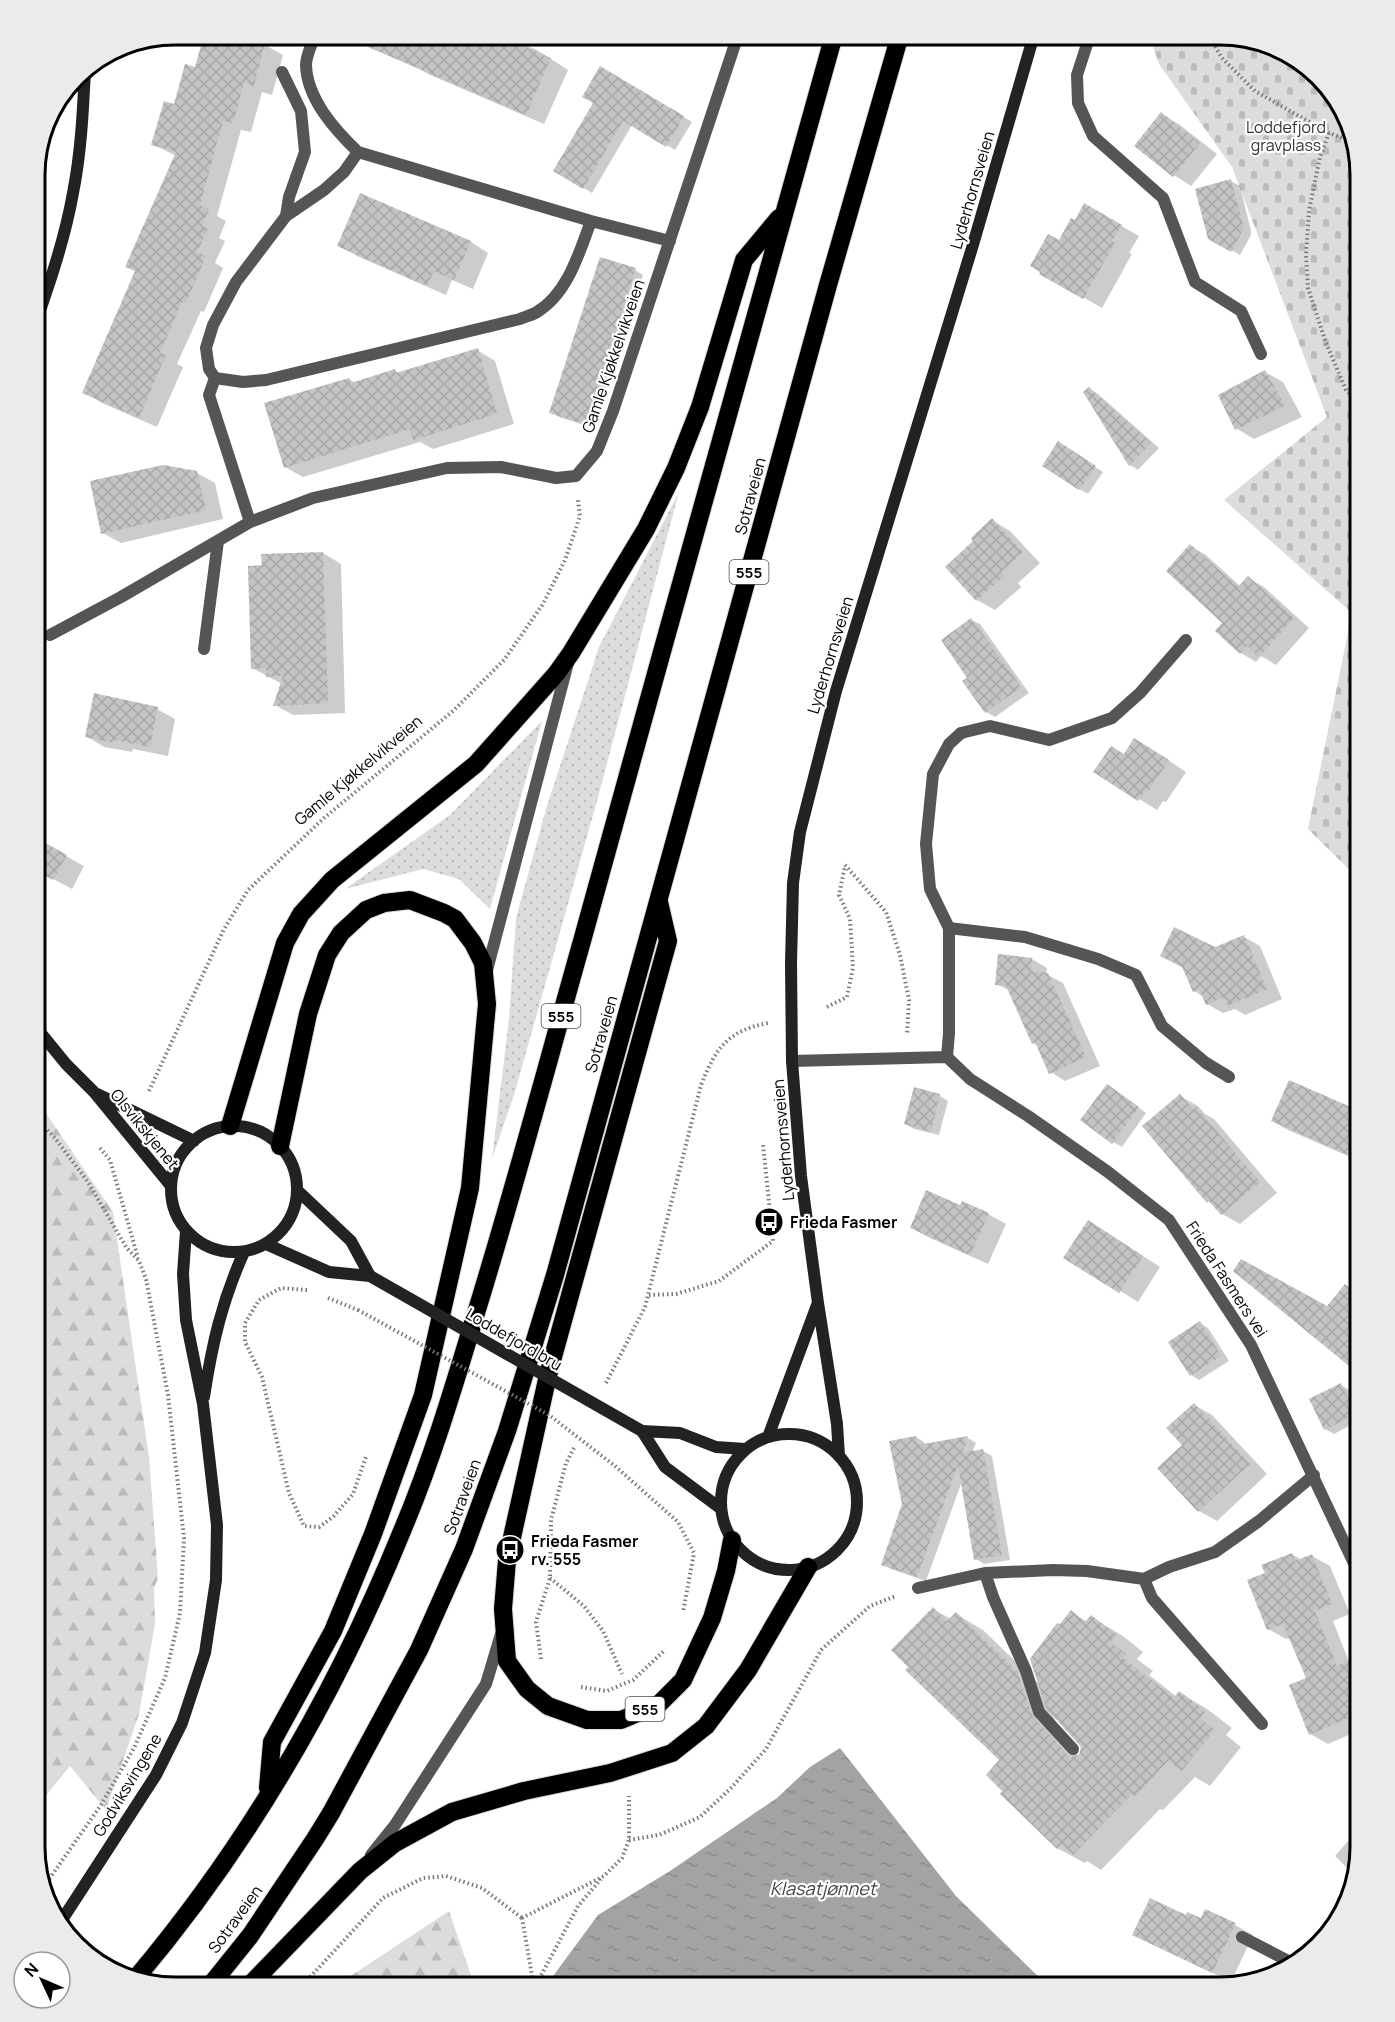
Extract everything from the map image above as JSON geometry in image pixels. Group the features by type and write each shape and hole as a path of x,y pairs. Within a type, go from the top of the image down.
{"highway":[{"name":"555","path":"141,1972 172,1934 251,1823 307,1728 358,1630 403,1529 444,1418 514,1189 831,45"},
{"name":"Sotraveien","path":"217,1977 250,1936 331,1813 419,1650 464,1549 507,1431 555,1275 828,285 897,45"},
{"name":"555","path":"230,1126 285,944 301,914 332,880 476,764 556,674 571,653 646,529 676,468 700,407 744,260 784,212"},
{"name":"555","path":"268,1794 272,1742 333,1631 373,1534 423,1395 470,1188 487,1004 483,963 473,943 455,920 444,913 410,900 384,903 366,910 341,933 327,955 308,1014 280,1146"},
{"name":"555","path":"658,901 668,941 548,1375 507,1560 502,1609 507,1661 527,1689 548,1706 587,1720 621,1720 659,1704 683,1680 712,1618 726,1571 732,1540"},
{"name":"555","path":"258,1977 360,1871 395,1842 452,1812 524,1791 610,1773 672,1753 706,1726 748,1670 808,1567"}],"main road":[{"name":"Lyderhornsveien","path":"839,1456 837,1424 801,1176 792,1061 792,883 800,832 836,691 972,248 1031,45"},
{"path":"45,296 74,193 84,82"},
{"name":"Olsvikskjenet","path":"45,1039 66,1065 94,1092 137,1148 171,1186"},
{"name":"Olsvikskjenet","path":"94,1092 194,1141"},
{"path":"230,1126 248,1128 266,1135 280,1146 295,1174 297,1190 293,1211 283,1230 266,1244 244,1252 222,1251 202,1244 186,1231 177,1217 172,1202 171,1186 174,1169 182,1154 194,1141 211,1131 230,1126"},
{"path":"297,1190 351,1241 370,1276"},
{"name":"Godviksvingene","path":"65,1916 156,1775 182,1723 205,1653 216,1580 217,1525 203,1404 186,1320 183,1274 186,1231"},
{"path":"266,1244 329,1272 370,1276"},
{"name":"Godviksvingene","path":"203,1404 218,1321 229,1285 244,1252"},
{"name":"Loddefjord bru","path":"370,1276 642,1431"},
{"name":"Lyderhornsveien","path":"768,1437 818,1304"},
{"path":"642,1431 680,1432 716,1447 745,1449"},
{"path":"642,1431 664,1467 720,1508"},
{"path":"787,1434 806,1436 824,1443 839,1456 850,1473 856,1493 857,1507 853,1524 844,1541 832,1554 808,1567 787,1570 766,1566 747,1556 732,1540 724,1525 720,1508 725,1476 745,1449 768,1437 787,1434"}],"street":[{"path":"312,45 306,63 310,89 339,134 358,152 670,241"},
{"name":"Gamle Kjøkkelvikveien","path":"576,476 597,451 613,411 735,45"},
{"path":"1087,45 1077,75 1078,103 1093,136 1163,198 1196,282 1241,311 1261,354"},
{"path":"282,72 301,111 305,152 289,197 286,216"},
{"path":"358,152 344,172 324,190 286,216 236,282 213,325 206,348 209,369 215,378 243,382 267,380 520,319 537,312 561,290 591,220"},
{"path":"215,378 209,395 250,522"},
{"path":"51,635 250,522 313,498 447,468 501,468 556,478 576,476"},
{"path":"204,649 218,542"},
{"path":"792,1061 947,1057 949,928 930,889 926,844 933,774 949,744 960,733 990,726 1049,740 1112,718 1140,693 1186,640"},
{"name":"555","path":"485,977 496,944 571,653"},
{"path":"949,928 1025,937 1098,959 1136,975 1162,1026 1206,1063 1229,1077"},
{"name":"Frieda Fasmers vei","path":"947,1057 970,1079 1099,1166 1169,1220 1251,1345 1350,1554"},
{"path":"918,1588 985,1573 1087,1571 1144,1579 1168,1567 1215,1552 1259,1521 1314,1475"},
{"path":"985,1573 993,1597 1026,1671 1039,1712 1073,1749"},
{"path":"1144,1579 1152,1598 1262,1724"},
{"name":"555","path":"360,1871 395,1825 486,1684 503,1627"},
{"path":"1242,1937 1286,1960"}],"path":[{"path":"1214,45 1222,58 1255,91 1329,133 1345,139"},
{"path":"1329,133 1320,157 1305,255 1308,288 1326,342 1346,390 1350,394"},
{"name":"Gamle Kjøkkelvikveien","path":"149,1091 224,928 248,890 324,818 453,711 504,660 543,604 565,560 580,516 576,476"},
{"path":"827,1007 847,997 853,968 850,919 839,895 845,865 886,912 900,955 909,1000 905,1057"},
{"path":"606,1384 649,1295 701,1084 711,1062 725,1042 748,1027 768,1023"},
{"path":"45,1128 88,1182 126,1247 139,1261"},
{"path":"649,1295 676,1294 719,1281 773,1241 764,1144"},
{"path":"49,1879 101,1804 134,1748 165,1678 180,1613 184,1538 168,1395 146,1278 139,1261 111,1160 100,1148"},
{"path":"311,1291 280,1288 259,1300 245,1323 244,1342 262,1377 289,1493 304,1526 319,1527 333,1517 353,1494 366,1457"},
{"path":"321,1294 358,1310 549,1415 615,1466 678,1522 694,1553 682,1616"},
{"path":"542,1666 537,1622 550,1578 551,1520 566,1463 574,1448"},
{"path":"550,1578 584,1606 603,1631 622,1674"},
{"path":"629,1840 659,1835 700,1817 732,1787 766,1749 821,1650 870,1606 918,1588"},
{"path":"578,1686 607,1691 633,1680 666,1650"},
{"path":"540,1977 578,1906 622,1858 629,1840 628,1796"},
{"path":"310,1977 384,1898 423,1878 446,1876 482,1888 522,1918 533,1977"},
{"path":"522,1918 604,1876"}],"green space":[{"name":"Loddefjord gravplass","path":"1152,45 1228,45 1253,49 1269,55 1285,62 1312,83 1333,110 1346,142 1350,176 1350,611 1224,500 1327,417 1232,167 1159,64"},
{"path":"679,492 597,801 514,1095 492,1159 509,1019 516,918 546,809 599,647"},
{"name":"Loddefjord gravplass","path":"1350,623 1350,870 1308,829"},
{"path":"542,721 490,909 459,879 423,869 345,889 450,815"},
{"path":"45,1112 113,1212 149,1457 158,1578 154,1588 155,1624 139,1714 106,1810 70,1766 45,1797"},
{"path":"449,1911 472,1977 349,1977"}],"water":[{"name":"Klasatjønnet","path":"840,1748 956,1896 1039,1977 552,1977 598,1915 670,1871 777,1798 810,1767"}],"building":[{"path":"201,45 264,45 254,86 244,83 233,123 223,121 200,205 209,209 202,226 208,229 197,252 206,256 186,303 182,302 160,353 166,355 139,418 82,393 135,271 125,267 176,152 151,145 164,101 174,104 185,64 195,67"},
{"path":"363,45 520,45 551,58 526,115"},
{"path":"600,66 684,116 666,147 623,121 583,189 553,171 593,103 582,97"},
{"path":"1161,112 1200,143 1173,177 1134,146"},
{"path":"1231,179 1243,230 1231,252 1208,239 1195,189"},
{"path":"360,193 471,241 454,280 434,271 427,286 337,246"},
{"path":"1084,203 1122,225 1112,241 1115,243 1083,299 1039,274 1040,272 1030,266 1048,234 1059,240 1071,218 1075,220"},
{"path":"600,257 636,268 585,424 549,413"},
{"path":"478,348 497,414 413,440 410,429 284,468 264,403 349,378 351,383 395,369 396,373"},
{"path":"1265,370 1285,406 1235,430 1218,395"},
{"path":"1089,387 1151,443 1129,466 1083,392"},
{"path":"1058,441 1096,466 1079,490 1042,466"},
{"path":"163,465 197,471 206,510 101,534 90,481"},
{"path":"992,518 1023,552 1001,572 1004,576 976,601 945,567 973,541 971,538"},
{"path":"1190,544 1238,587 1248,576 1294,618 1259,657 1247,646 1240,654 1215,631 1222,623 1166,571"},
{"path":"323,552 328,703 273,706 283,676 266,677 266,668 251,669 248,566 262,565 261,554"},
{"path":"971,618 1021,687 985,713 962,681 967,678 941,640"},
{"path":"94,693 158,707 150,747 85,737"},
{"path":"1134,738 1169,760 1147,793 1145,791 1138,801 1093,772 1111,746 1124,754"},
{"path":"45,843 67,855 53,880 45,876"},
{"path":"1174,927 1215,947 1244,935 1267,989 1228,1006 1224,997 1206,1005 1199,989 1193,992 1182,967 1160,956"},
{"path":"998,954 1032,958 1031,971 1048,973 1086,1057 1049,1074 1035,1042 1032,1044 1006,986 995,985"},
{"path":"1289,1080 1350,1107 1350,1156 1271,1121"},
{"path":"1107,1084 1139,1107 1112,1144 1080,1120"},
{"path":"914,1087 940,1094 931,1132 904,1124"},
{"path":"1180,1094 1193,1110 1196,1107 1260,1182 1221,1215 1209,1201 1207,1203 1142,1126"},
{"path":"926,1190 960,1205 962,1201 989,1213 970,1255 910,1228"},
{"path":"1088,1220 1143,1256 1119,1293 1063,1258"},
{"path":"1241,1259 1327,1306 1345,1284 1350,1288 1350,1367 1233,1271"},
{"path":"1200,1321 1221,1356 1190,1376 1168,1342"},
{"path":"1341,1383 1350,1402 1350,1417 1324,1430 1309,1399"},
{"path":"1194,1403 1250,1464 1198,1512 1157,1468 1182,1445 1166,1428"},
{"path":"916,1436 918,1445 968,1436 962,1453 983,1449 1002,1555 974,1560 958,1465 917,1577 881,1565 902,1504 889,1441"},
{"path":"1292,1553 1295,1561 1312,1554 1332,1604 1315,1611 1337,1666 1350,1660 1350,1717 1309,1735 1289,1685 1306,1678 1283,1624 1267,1630 1247,1580 1265,1573 1261,1565"},
{"path":"933,1607 947,1621 956,1612 1017,1671 1033,1717 1070,1757 1079,1755 1081,1747 1046,1708 1030,1659 1057,1623 1060,1624 1071,1610 1085,1622 1091,1615 1117,1635 1111,1642 1126,1654 1123,1658 1174,1698 1179,1691 1194,1702 1205,1712 1200,1718 1214,1730 1182,1771 1168,1761 1135,1796 1132,1794 1073,1855 1061,1844 1057,1849 1000,1794 1002,1791 986,1775 999,1760 905,1670 908,1667 891,1650"},
{"path":"1150,1898 1186,1915 1187,1912 1201,1918 1205,1909 1236,1923 1212,1973 1132,1935"}],"place":[{"name":"Frieda Fasmer","path":"769,1222"},
{"name":"Frieda Fasmer rv. 555","path":"510,1550"}]}
